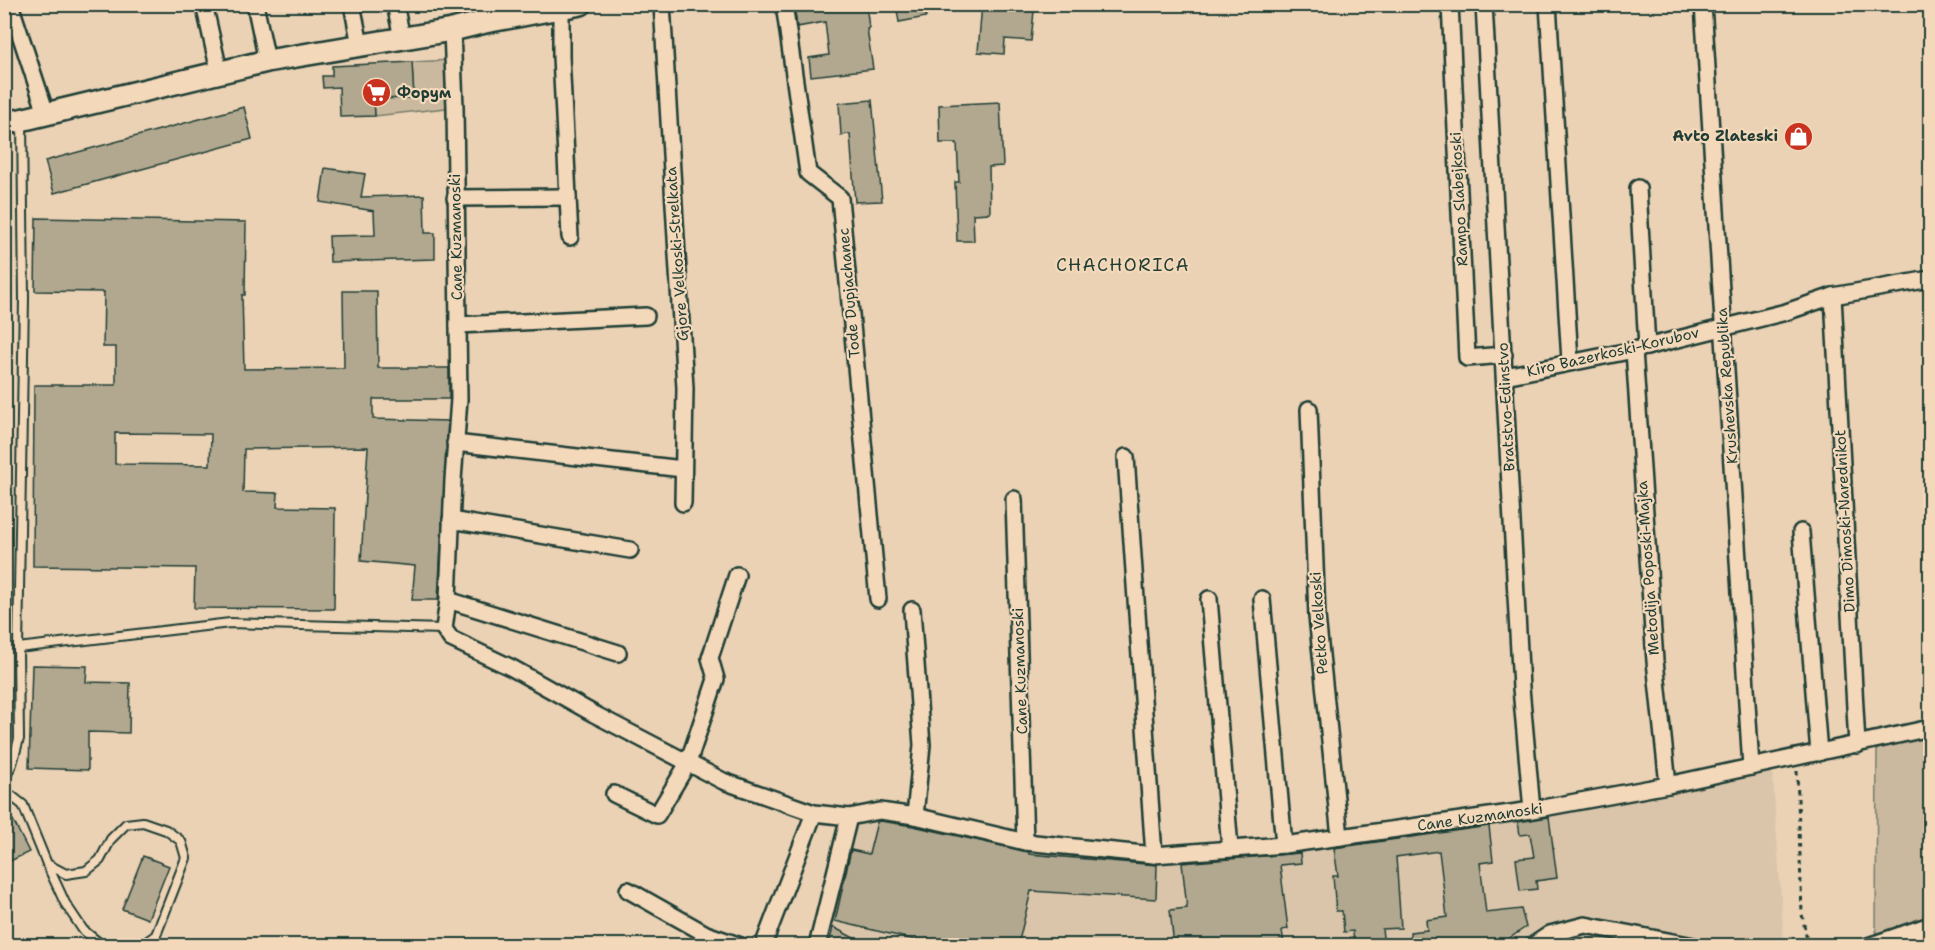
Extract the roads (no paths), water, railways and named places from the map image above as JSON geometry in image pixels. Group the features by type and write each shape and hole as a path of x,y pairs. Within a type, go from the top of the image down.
{"street":[{"path":"9,4 46,113"},
{"path":"204,4 219,71"},
{"path":"255,4 267,61"},
{"path":"352,4 360,45"},
{"path":"395,4 402,38"},
{"name":"Gjore Velkoski-Strelkata","path":"662,4 685,388 683,503"},
{"name":"Tode Dupjachanec","path":"784,4 808,173 840,198 878,599"},
{"name":"Rampo Slabejkoski","path":"1450,4 1467,358 1504,355"},
{"name":"Bratstvo-Edinstvo","path":"1484,4 1521,688 1532,810"},
{"path":"1548,4 1570,361"},
{"name":"Krushevska Republika","path":"1703,4 1751,767"},
{"path":"13,122 219,71 452,30 483,13 571,6 561,56 570,237"},
{"name":"Cane Kuzmanoski","path":"452,30 459,399 448,600 444,629 451,639 512,668 723,781 814,813 849,818 880,811 915,816 1025,842 1154,855 1284,845 1532,810 1668,785 1930,728"},
{"name":"Metodija Poposki-Majka","path":"1638,188 1641,348 1655,661 1668,785"},
{"path":"455,198 568,197"},
{"name":"Kiro Bazerkoski-Korubov","path":"1505,376 1641,348 1786,312 1833,296 1930,279"},
{"name":"Dimo Dimoski-Narednikot","path":"1833,296 1857,745"},
{"path":"458,325 646,316"},
{"name":"Petko Velkoski","path":"1309,409 1317,616 1340,837"},
{"path":"455,443 683,469"},
{"path":"1126,457 1154,855"},
{"name":"Cane Kuzmanoski","path":"1014,499 1025,842"},
{"path":"451,520 630,550"},
{"path":"1801,532 1819,753"},
{"path":"614,794 657,815 688,764 716,679 710,658 737,575"},
{"path":"1209,598 1230,848"},
{"path":"1262,599 1284,845"},
{"path":"448,600 618,653"},
{"path":"912,610 922,745 915,816"},
{"path":"763,945 814,813"},
{"path":"817,945 849,818"},
{"path":"628,890 706,934 741,945"},
{"path":"1532,945 1550,934 1585,925 1694,945"},
{"path":"1868,945 1930,925"}],"lane":[{"path":"4,780 12,764 19,739 18,648 24,299 13,122"},
{"path":"18,648 230,623 444,629"},
{"path":"4,790 23,805 65,903 82,930 103,945"},
{"path":"47,864 66,874 86,872 100,860 111,839 126,824 143,822 166,830 181,841 186,858 156,935 141,945"}],"place":[{"name":"Форум","path":"376,93"},
{"name":"Avto Zlateski","path":"1799,136"}],"district":[{"name":"CHACHORICA","path":"1123,265"}]}
